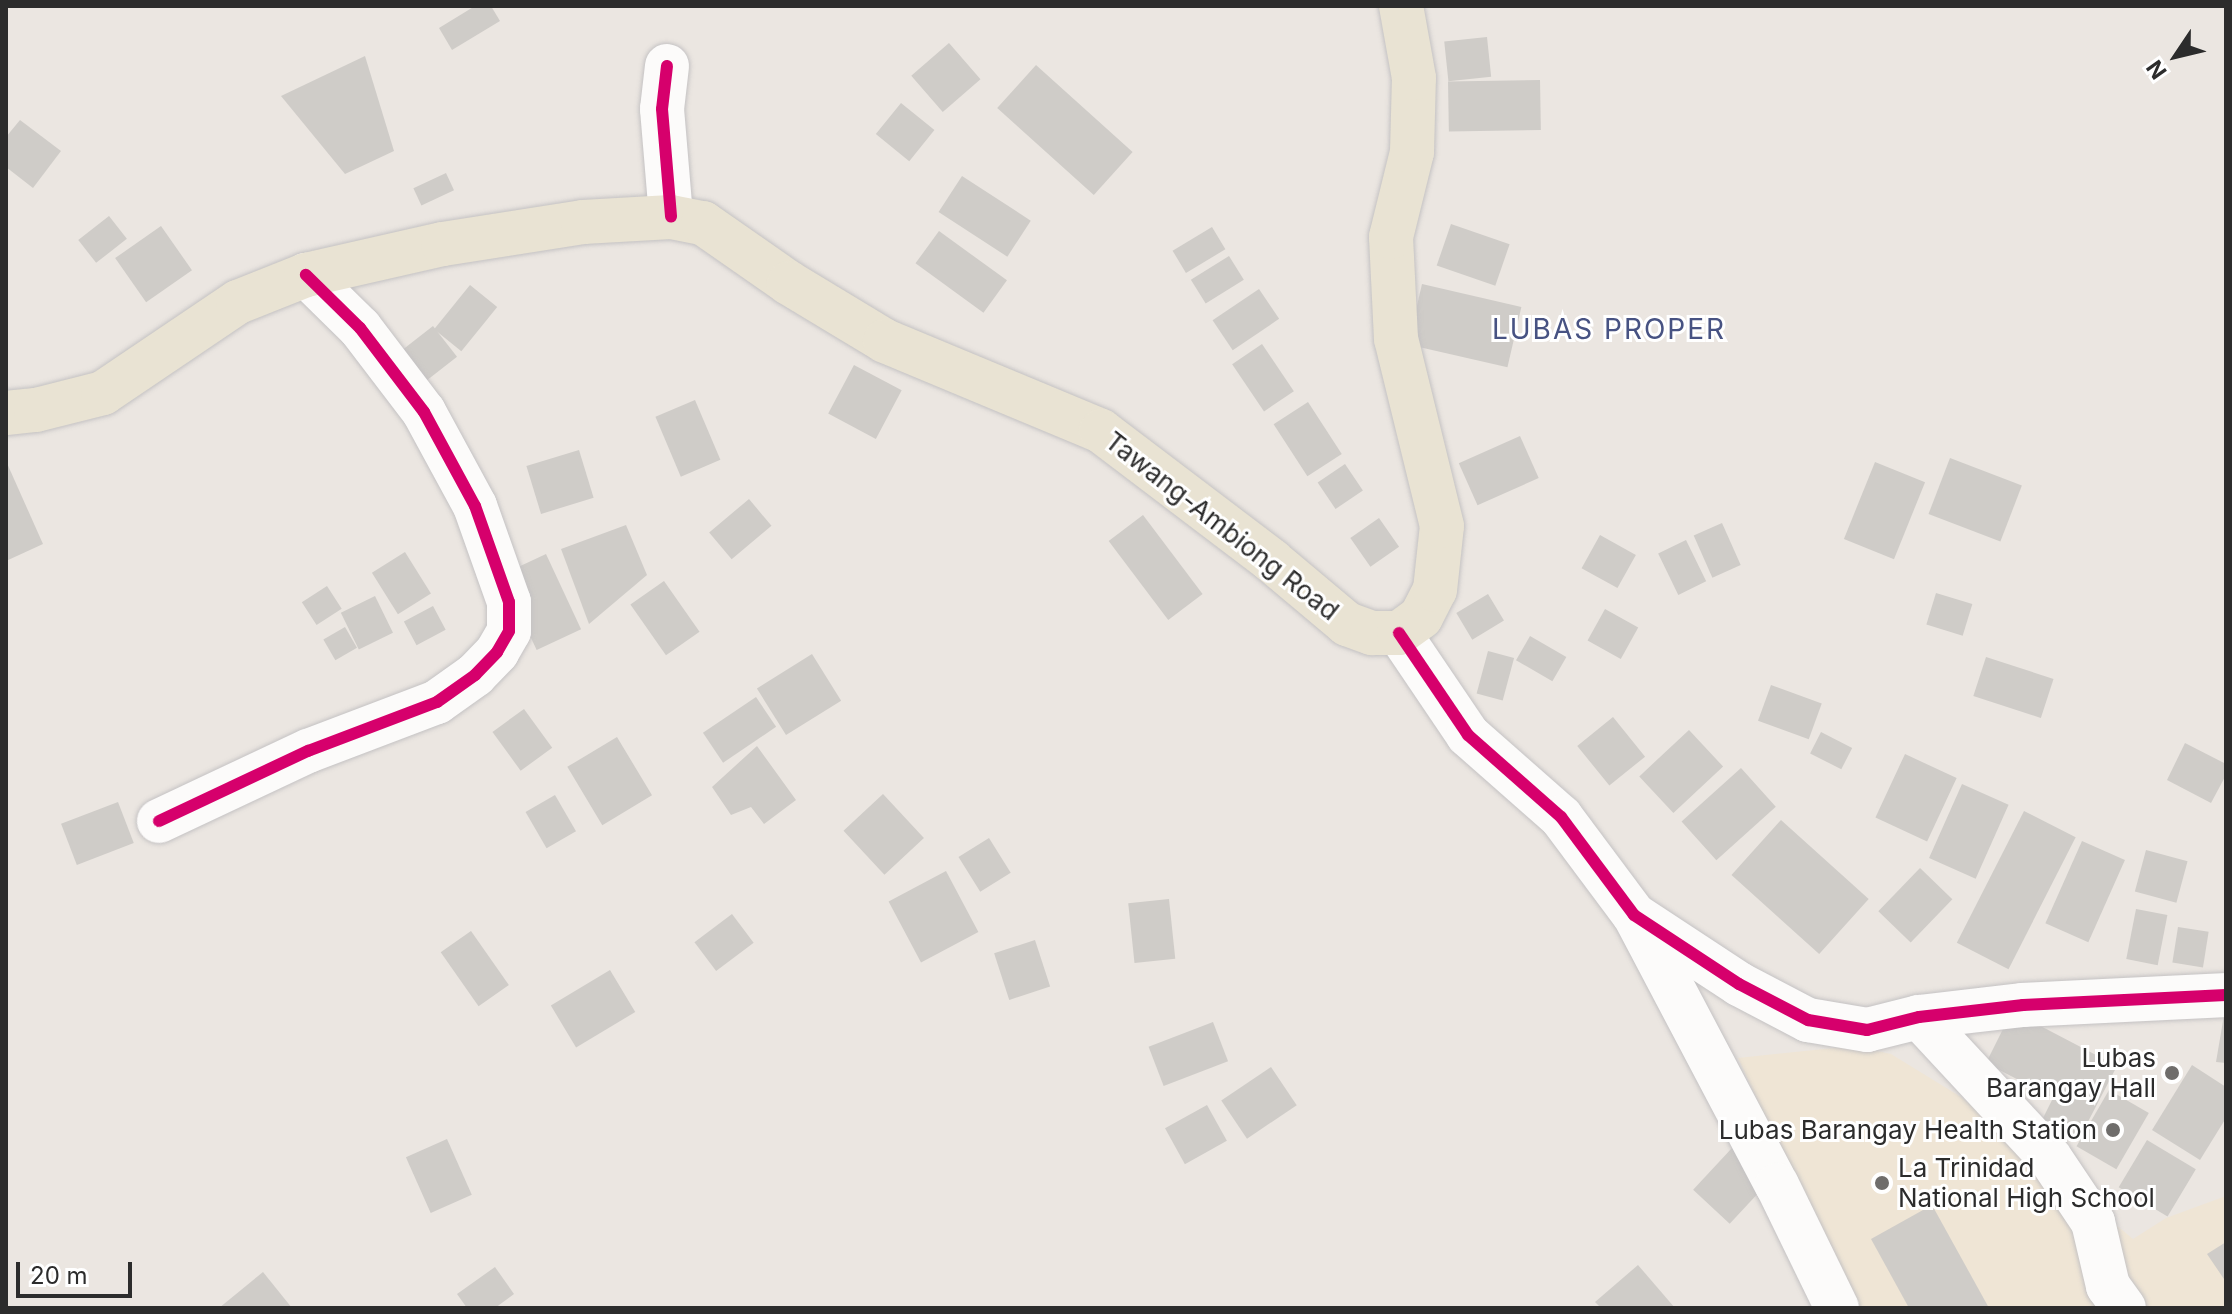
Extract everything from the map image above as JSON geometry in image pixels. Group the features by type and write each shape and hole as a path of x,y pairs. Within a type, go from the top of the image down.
{"main road":[{"path":"1399,633 1421,617 1435,590 1442,526 1396,339 1391,237 1412,152 1414,78 1401,6"},
{"name":"Tawang-Ambiong Road","path":"6,413 36,410 103,393 238,302 306,275 443,244 583,222 671,217 703,223 789,283 885,341 1101,431 1272,561 1347,624 1372,633 1399,633"}],"street":[{"path":"667,66 662,109 671,217"},
{"path":"159,821 308,751 437,702 475,675 497,652 509,631 509,602 475,506 424,412 360,328 306,275"},
{"path":"1399,633 1468,735 1561,817 1634,915 1777,1185 1837,1308"},
{"path":"1634,915 1739,984 1808,1020 1867,1030 1919,1017 2111,998 2226,995"},
{"path":"1919,1017 2050,1158 2093,1222 2108,1286 2124,1308"}],"shaded area":[{"name":"La Trinidad National High School","path":"1853,1046 1891,1054 1961,1097 2133,1239 2166,1218 2226,1196 2226,1308 1852,1308 1738,1058"}],"building":[{"path":"475,6 491,6 500,21 452,50 439,28"},
{"path":"1487,37 1491,77 1448,81 1444,41"},
{"path":"949,43 980,79 943,112 911,76"},
{"path":"365,56 394,151 345,174 281,96"},
{"path":"1036,65 1133,152 1094,195 997,108"},
{"path":"1540,80 1541,130 1449,132 1448,82"},
{"path":"901,103 934,130 909,161 876,134"},
{"path":"20,120 61,151 33,188 6,167 6,137"},
{"path":"446,173 454,190 421,205 413,188"},
{"path":"962,176 1031,221 1007,257 939,212"},
{"path":"109,216 127,239 96,263 78,240"},
{"path":"1451,224 1510,244 1495,286 1437,266"},
{"path":"161,226 192,270 146,302 115,258"},
{"path":"1212,227 1225,249 1186,273 1173,251"},
{"path":"939,231 1007,280 983,313 915,263"},
{"path":"1229,256 1244,280 1206,304 1191,280"},
{"path":"1422,284 1521,307 1507,367 1408,344"},
{"path":"470,285 497,307 461,351 434,329"},
{"path":"1259,289 1279,319 1233,350 1213,320"},
{"path":"433,326 457,357 416,389 392,358"},
{"path":"1262,344 1294,391 1264,411 1232,364"},
{"path":"854,365 902,390 876,439 828,414"},
{"path":"695,400 720,460 681,477 655,417"},
{"path":"1308,402 1342,454 1307,476 1274,424"},
{"path":"1520,436 1539,478 1478,505 1459,463"},
{"path":"579,450 594,498 541,514 526,466"},
{"path":"1950,458 2022,486 2000,542 1928,514"},
{"path":"6,461 43,544 6,561"},
{"path":"1875,462 1925,482 1894,559 1844,539"},
{"path":"1345,464 1363,491 1336,509 1318,482"},
{"path":"749,499 771,526 732,559 709,532"},
{"path":"1143,515 1203,594 1168,620 1109,541"},
{"path":"1379,518 1399,547 1370,567 1350,538"},
{"path":"1722,523 1741,565 1712,578 1694,536"},
{"path":"626,525 647,575 589,624 561,549"},
{"path":"1600,535 1636,555 1617,588 1582,568"},
{"path":"1686,540 1706,581 1678,595 1658,554"},
{"path":"405,552 431,594 398,614 372,573"},
{"path":"546,554 581,629 537,650 502,575"},
{"path":"664,581 700,632 666,655 630,605"},
{"path":"327,586 342,609 317,625 302,602"},
{"path":"1936,593 1972,604 1963,636 1926,625"},
{"path":"1488,594 1504,621 1472,640 1456,613"},
{"path":"375,596 393,633 359,650 341,613"},
{"path":"433,606 446,630 417,645 404,621"},
{"path":"1605,609 1638,627 1621,659 1588,640"},
{"path":"345,627 357,648 335,660 323,640"},
{"path":"1530,636 1566,657 1552,681 1516,660"},
{"path":"1488,651 1514,658 1503,700 1477,694"},
{"path":"812,654 841,701 786,735 757,688"},
{"path":"1986,657 2054,679 2041,718 1973,696"},
{"path":"1771,685 1822,703 1809,739 1758,721"},
{"path":"756,697 776,727 723,763 703,733"},
{"path":"524,709 552,748 521,771 492,732"},
{"path":"1613,717 1645,757 1609,786 1577,746"},
{"path":"1689,730 1723,767 1673,813 1639,776"},
{"path":"1821,732 1852,748 1841,769 1810,753"},
{"path":"617,737 652,795 602,825 567,767"},
{"path":"2185,743 2226,764 2226,775 2211,803 2167,780"},
{"path":"757,746 796,800 764,824 751,807 731,815 712,787"},
{"path":"1905,754 1957,778 1927,842 1875,817"},
{"path":"1741,768 1776,807 1716,860 1682,822"},
{"path":"1962,784 2009,805 1976,879 1929,858"},
{"path":"883,794 924,838 884,875 844,831"},
{"path":"555,795 576,831 547,848 526,812"},
{"path":"118,802 134,843 77,865 61,824"},
{"path":"2024,811 2076,837 2008,969 1957,943"},
{"path":"1781,820 1869,899 1819,954 1731,875"},
{"path":"989,838 1011,873 980,892 958,857"},
{"path":"2082,841 2125,860 2088,942 2045,923"},
{"path":"2146,850 2188,861 2176,903 2135,892"},
{"path":"1920,868 1952,899 1911,942 1878,911"},
{"path":"946,871 978,932 921,962 889,902"},
{"path":"1169,899 1175,959 1134,963 1128,903"},
{"path":"2136,909 2167,915 2158,965 2126,959"},
{"path":"732,914 754,943 716,971 694,942"},
{"path":"2178,927 2209,932 2203,967 2172,963"},
{"path":"471,931 509,985 479,1006 441,952"},
{"path":"1035,940 1050,987 1009,1000 994,953"},
{"path":"610,970 635,1012 576,1048 551,1006"},
{"path":"2012,1011 2117,1066 2079,1139 2042,1120 2053,1098 1986,1063"},
{"path":"2226,1015 2226,1063 2216,1062"},
{"path":"1213,1022 1228,1061 1164,1086 1149,1047"},
{"path":"2192,1065 2226,1087 2226,1118 2200,1160 2152,1130"},
{"path":"1271,1067 1297,1105 1247,1139 1221,1101"},
{"name":"Lubas Barangay Health Station","path":"2109,1090 2149,1113 2116,1169 2076,1146"},
{"path":"1207,1105 1227,1141 1185,1164 1165,1128"},
{"path":"447,1139 472,1195 431,1213 406,1157"},
{"path":"2147,1140 2196,1169 2168,1217 2119,1187"},
{"path":"1732,1148 1769,1182 1730,1224 1693,1190"},
{"path":"1932,1205 1989,1308 1909,1308 1871,1239"},
{"path":"2226,1242 2226,1282 2207,1254"},
{"path":"1638,1265 1675,1308 1601,1308 1595,1302"},
{"path":"495,1267 514,1294 495,1308 467,1308 457,1294"},
{"path":"263,1272 292,1308 219,1308"}],"cycle path":[{"path":"667,66 662,109 671,217"},
{"path":"159,821 308,751 437,702 475,675 497,652 509,631 509,602 475,506 424,412 360,328 306,275"},
{"path":"1399,633 1468,735 1561,817 1634,915 1739,984 1808,1020 1867,1030 1919,1017 2023,1005 2226,995"}],"place":[{"name":"Lubas Barangay Hall","path":"2172,1073"},
{"name":"Lubas Barangay Health Station","path":"2113,1130"},
{"name":"La Trinidad National High School","path":"1882,1183"}],"district":[{"name":"LUBAS PROPER","path":"1609,329"}]}
